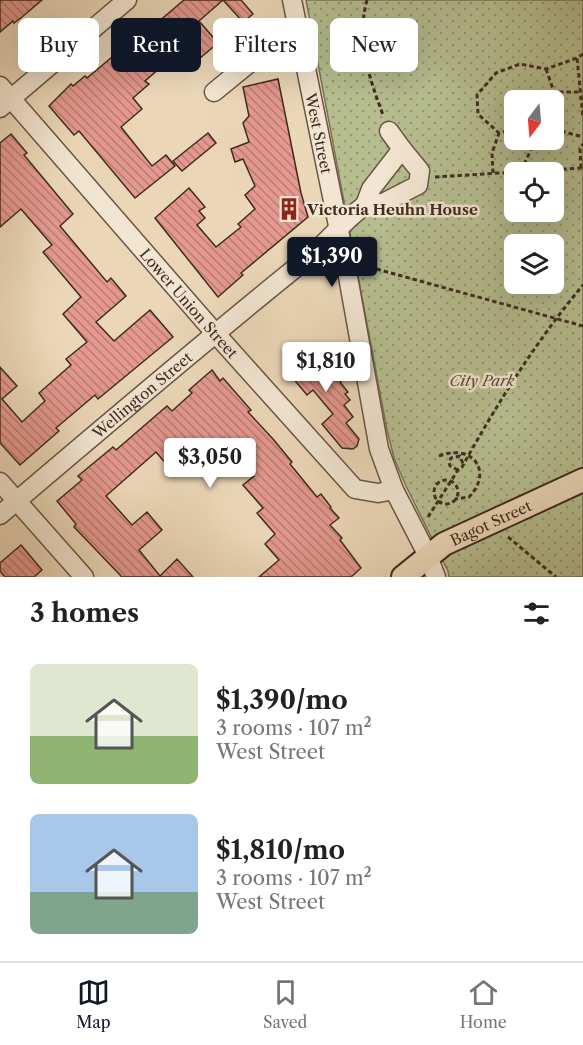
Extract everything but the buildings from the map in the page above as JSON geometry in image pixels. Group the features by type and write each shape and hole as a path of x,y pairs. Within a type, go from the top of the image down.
{"main road":[{"name":"Bagot Street","path":"403,577 432,567 444,544 583,480"}],"street":[{"path":"4,98 127,0"},
{"name":"West Street","path":"292,0 296,18"},
{"path":"214,92 238,72"},
{"name":"West Street","path":"307,72 376,434 394,490 432,567"},
{"name":"Lower Union Street","path":"4,98 355,489 378,493 394,490"},
{"path":"364,206 383,203 418,185 420,177 416,164 389,130"},
{"path":"364,206 371,189 402,149"},
{"name":"Wellington Street","path":"0,515 215,333 314,253 364,206"},
{"path":"0,482 84,577"}],"path":[{"path":"367,0 363,33 367,71 389,130"},
{"path":"499,133 478,114 477,96 496,73 520,63 546,69 583,54"},
{"path":"577,58 583,117"},
{"path":"546,69 553,90"},
{"path":"564,92 579,92"},
{"path":"564,131 583,137"},
{"path":"499,133 504,132"},
{"path":"493,173 492,153 499,133"},
{"path":"564,169 582,168 580,149 583,144"},
{"path":"420,177 504,172"},
{"path":"358,264 583,326"},
{"path":"460,468 556,317 583,285"},
{"path":"438,501 449,504 455,499 469,498 480,480 480,469 469,455 460,452 439,456"},
{"path":"430,526 427,518 464,462 458,455 453,456 449,462 450,466 460,468"},
{"path":"438,501 434,491 437,484 443,481 452,482"},
{"path":"452,482 457,491 455,499"},
{"path":"506,536 556,577"}],"green space":[{"name":"City Park","path":"306,0 583,0 583,577 449,577 394,458 318,64 318,18 309,18"}],"place":[{"name":"Victoria Heuhn House","path":"289,209"}]}
